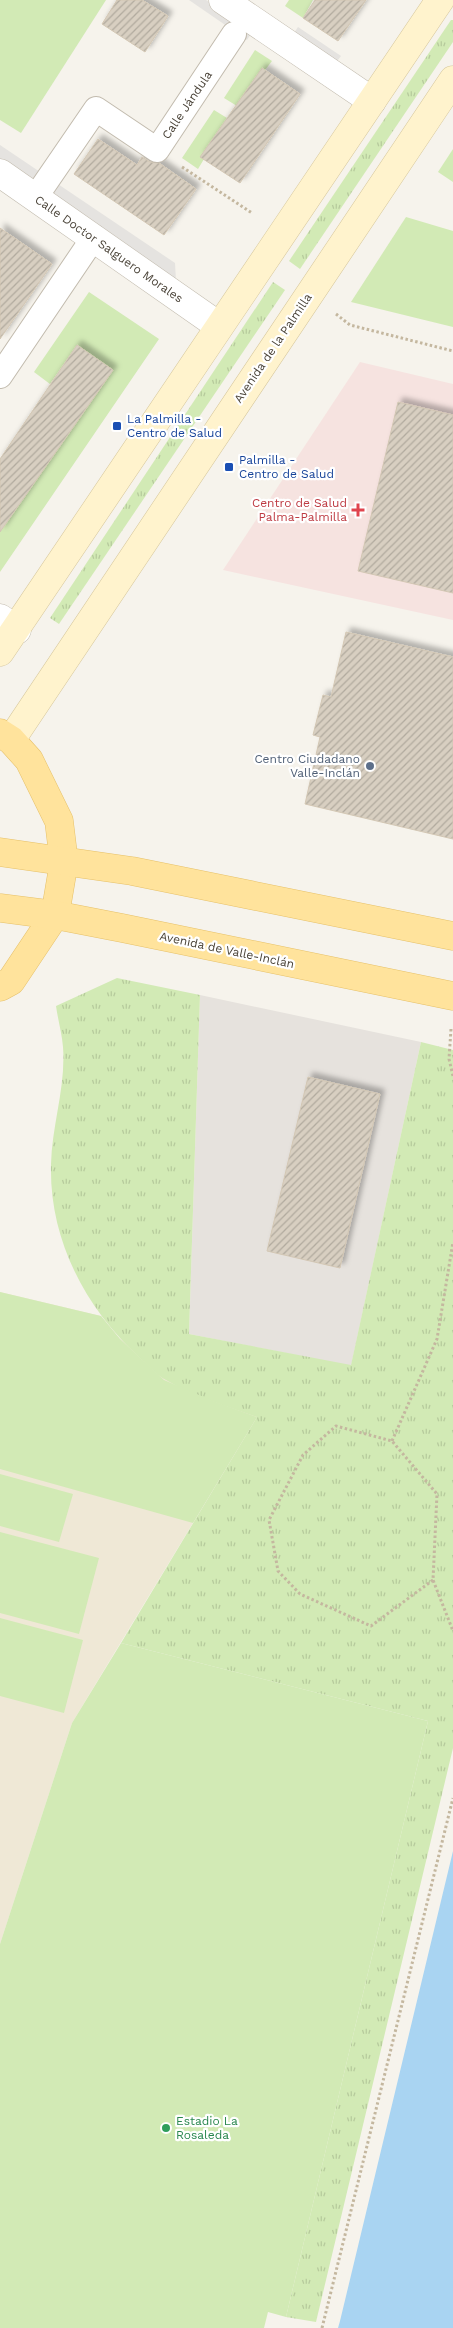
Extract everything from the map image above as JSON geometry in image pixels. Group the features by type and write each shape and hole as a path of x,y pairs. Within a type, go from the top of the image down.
{"main road":[{"path":"0,652 8,624 219,326 440,0"},
{"name":"Avenida de la Palmilla","path":"5,737 453,80"},
{"path":"0,987 11,981 55,915 64,862 59,821 29,760 5,737"},
{"path":"0,852 132,871 453,936"},
{"name":"Avenida de Valle-Inclán","path":"0,908 55,915 452,1009"}],"street":[{"path":"223,0 372,102"},
{"name":"Calle Jándula","path":"35,198 96,109 157,150 234,34"},
{"name":"Calle Doctor Salguero Morales","path":"1,175 94,237 219,326"},
{"path":"0,376 94,237"}],"path":[{"path":"157,150 252,213"},
{"path":"331,311 350,325 453,351"},
{"path":"452,1009 449,1059 453,1076"},
{"path":"392,1441 437,1338 453,1242"},
{"path":"433,1580 371,1626 300,1594 278,1571 269,1520 303,1455 336,1426 392,1441 437,1494 433,1580 453,1631"},
{"path":"322,2328 453,1798"}],"shaded area":[{"path":"189,0 206,0 252,32 247,40"},
{"path":"298,27 341,56 334,65 292,36"},
{"path":"0,145 175,263 176,281 0,160"},
{"name":"Centro de Salud Palma-Palmilla","path":"360,362 453,384 453,620 223,570"},
{"path":"200,995 421,1042 351,1366 189,1334"},
{"path":"0,1292 101,1316 120,1339 257,1417 72,1723 0,1944"}],"green space":[{"path":"0,0 106,0 21,133 0,120"},
{"path":"289,0 313,0 303,18 285,6"},
{"path":"451,20 453,20 453,42 300,269 289,261"},
{"path":"255,50 272,61 237,106 224,98"},
{"path":"214,110 227,118 201,156 204,159 198,169 182,158"},
{"path":"453,149 453,182 438,172"},
{"path":"406,217 453,231 453,327 351,302"},
{"path":"273,282 285,290 59,624 50,618"},
{"path":"89,292 159,339 0,572 0,532 113,370 77,345 50,384 34,372"},
{"path":"117,978 200,995 189,1334 351,1365 421,1042 453,1050 453,1748 316,2322 286,2317 428,1721 121,1643 257,1417 211,1401 177,1386 155,1373 120,1338 103,1317 87,1294 74,1270 64,1245 56,1219 52,1192 51,1164 63,1076 62,1042 56,1006"},
{"path":"0,1292 101,1316 120,1339 164,1380 257,1417 193,1523 0,1469"},
{"path":"0,1474 73,1494 59,1542 0,1526"},
{"path":"0,1532 99,1558 79,1634 0,1613"},
{"path":"0,1618 83,1640 64,1713 0,1696"},
{"name":"Estadio La Rosaleda","path":"121,1643 428,1721 286,2317 268,2312 264,2328 0,2328 0,1944 72,1723"}],"water":[{"path":"453,1851 453,2328 338,2328 340,2321"}],"building":[{"path":"117,0 142,0 168,16 145,52 102,24"},
{"path":"315,0 366,0 338,41 303,18"},
{"path":"262,68 300,94 240,183 200,157"},
{"path":"98,139 137,165 142,157 150,162 159,163 196,189 164,235 74,174"},
{"path":"0,228 52,264 0,339"},
{"path":"77,345 113,370 0,532 0,459"},
{"path":"398,402 453,415 453,593 358,571"},
{"path":"346,632 453,657 453,839 305,804 320,737 313,735 323,695 331,697"},
{"path":"308,1077 380,1094 340,1268 267,1251"}],"place":[{"name":"La Palmilla - Centro de Salud","path":"117,426"},
{"name":"Palmilla - Centro de Salud","path":"229,467"},
{"name":"Centro de Salud Palma-Palmilla","path":"358,510"},
{"name":"Centro Ciudadano Valle-Inclán","path":"370,766"},
{"name":"Estadio La Rosaleda","path":"166,2128"}]}
